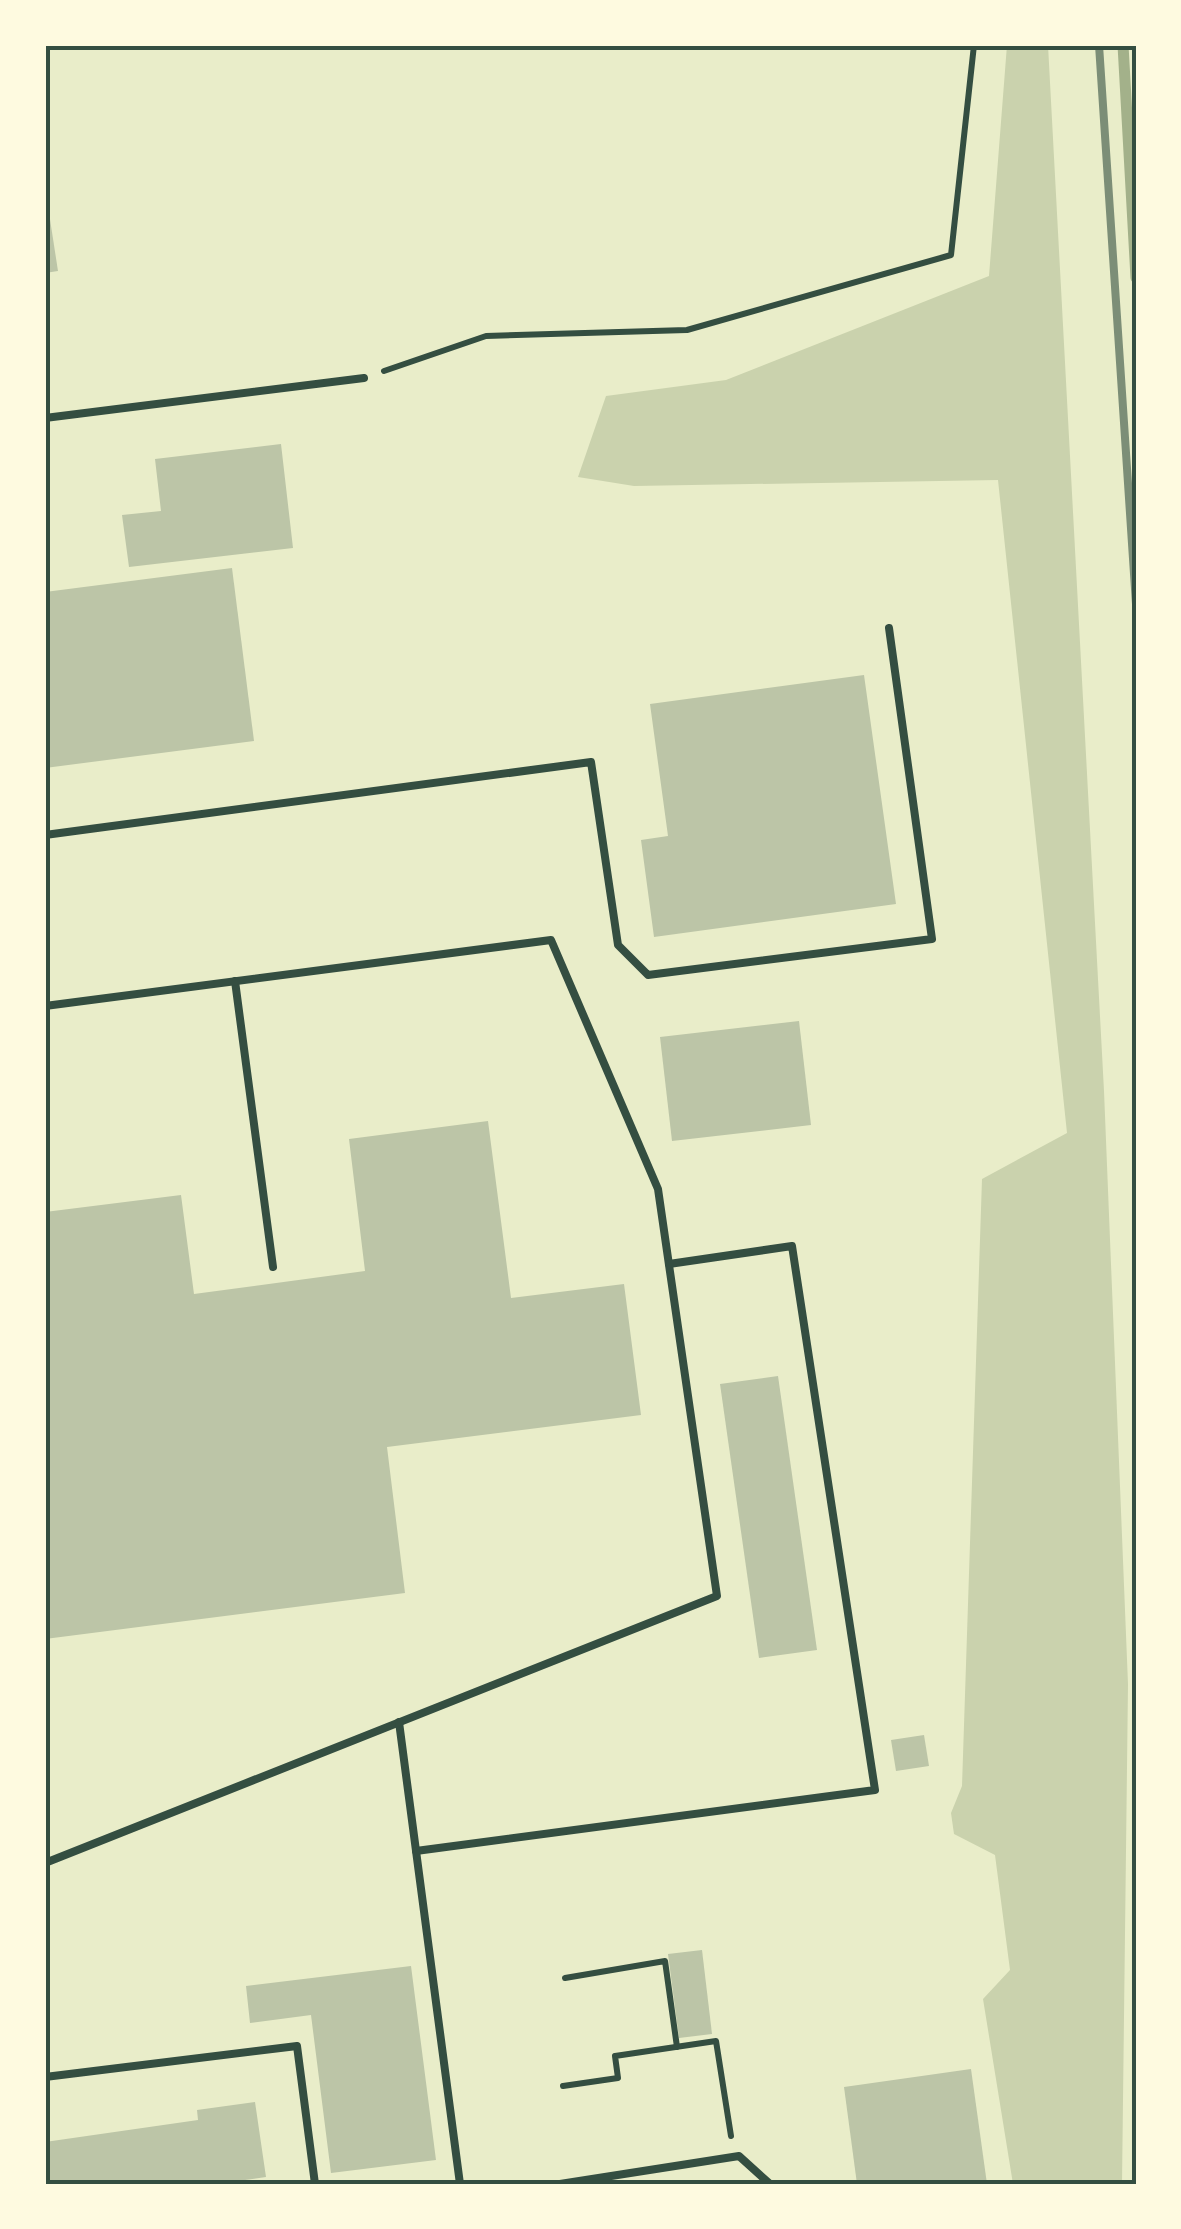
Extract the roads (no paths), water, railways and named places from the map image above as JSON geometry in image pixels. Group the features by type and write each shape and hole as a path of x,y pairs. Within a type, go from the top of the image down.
{"lane":[{"path":"45,418 364,378"},
{"path":"45,835 592,762 618,945 648,975 932,940 888,628"},
{"path":"45,1006 551,940 658,1189 717,1596 45,1862"},
{"path":"235,981 273,1268"},
{"path":"416,1851 875,1790 792,1246 669,1264"},
{"path":"400,1722 460,2184"},
{"path":"45,2077 297,2046 315,2184"},
{"path":"560,2184 618,2180 739,2156 770,2184"}],"waterway":[{"path":"1123,45 1136,278"}],"railway":[{"path":"1099,45 1136,604"}]}
